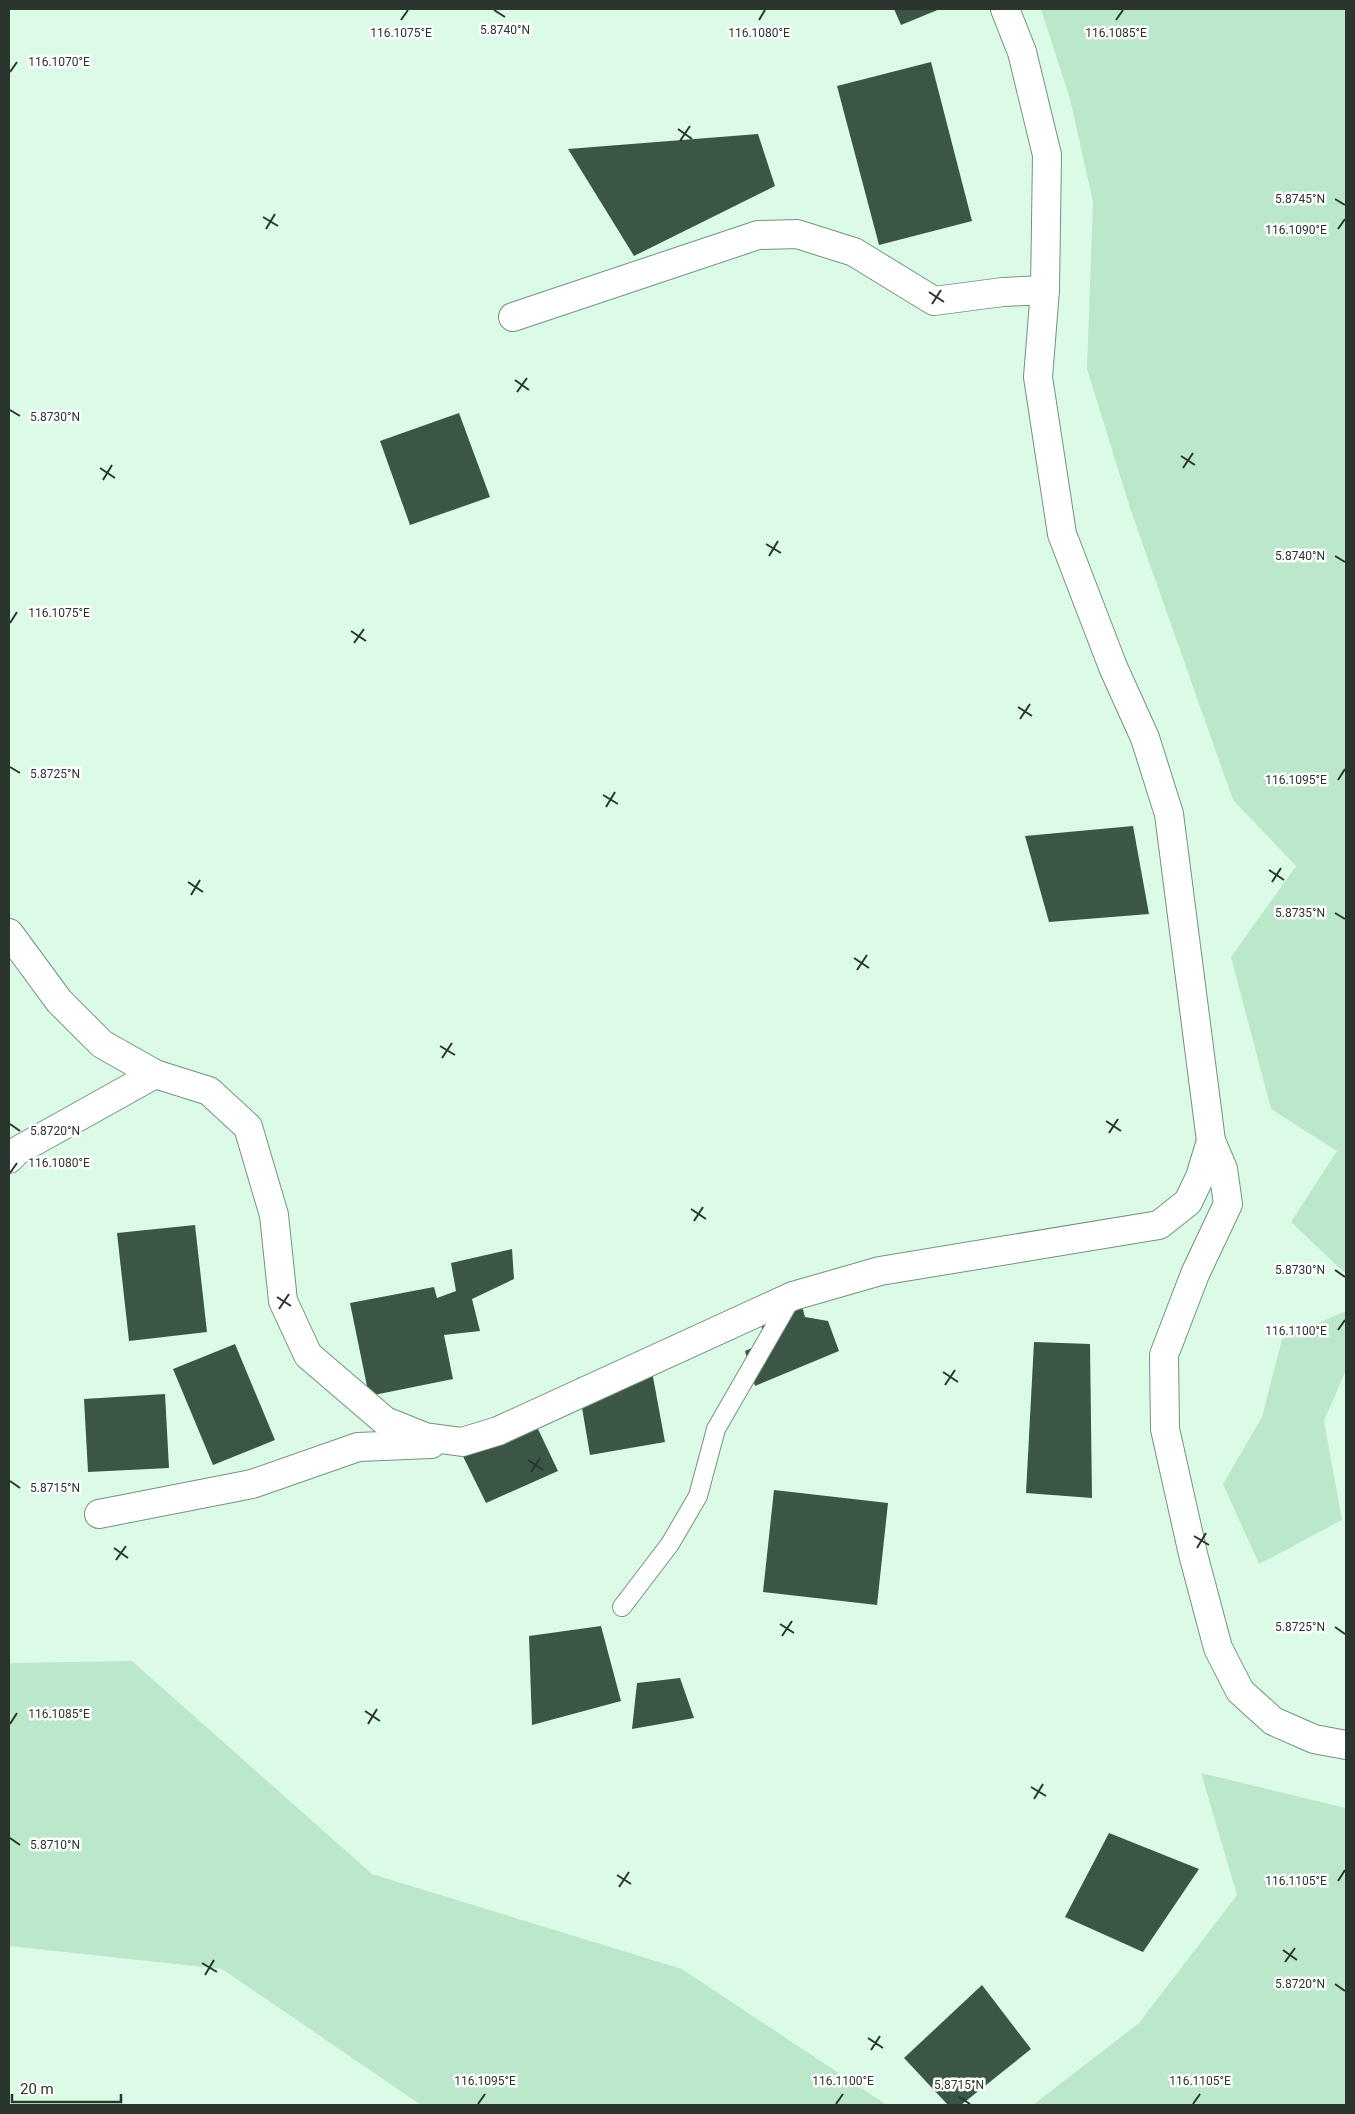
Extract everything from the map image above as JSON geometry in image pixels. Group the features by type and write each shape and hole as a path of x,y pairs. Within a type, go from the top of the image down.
{"street":[{"path":"1005,9 1022,52 1047,155 1045,290 1038,377 1062,534 1113,667 1145,738 1169,814 1211,1141 1223,1169 1228,1204 1196,1274 1164,1354 1165,1429 1218,1648 1240,1691 1273,1721 1314,1739 1346,1745"},
{"path":"513,317 758,235 797,234 854,252 934,301 1003,292 1045,290"},
{"path":"9,934 59,1001 102,1044 155,1074 209,1091 248,1128 274,1215 283,1301 308,1355 384,1421 425,1437 462,1442"},
{"path":"9,1160 18,1151 155,1074"},
{"path":"99,1514 252,1484 358,1447 462,1442 498,1431 792,1296 880,1271 1159,1225 1188,1202 1200,1177 1211,1141"}],"lane":[{"path":"622,1607 670,1544 698,1496 716,1429 792,1296"}],"green space":[{"path":"1041,9 1346,9 1346,1274 1291,1222 1337,1151 1271,1109 1231,957 1296,866 1233,800 1131,511 1087,369 1093,202 1070,99"},
{"path":"1346,1311 1346,1370 1324,1421 1342,1520 1259,1564 1223,1484 1262,1417 1282,1339"},
{"path":"132,1661 372,1874 682,1969 887,2105 421,2105 222,1969 9,1946 9,1663"},
{"path":"1201,1773 1346,1808 1346,2105 1033,2105 1139,2023 1237,1895"}],"building":[{"path":"894,9 940,9 901,25"},
{"path":"931,62 972,221 879,245 837,86"},
{"path":"758,134 775,186 634,256 568,149"},
{"path":"459,413 490,497 410,525 380,441"},
{"path":"1133,826 1149,914 1049,922 1025,836"},
{"path":"195,1225 207,1332 129,1341 117,1233"},
{"path":"512,1249 514,1279 472,1299 480,1331 444,1335 453,1379 369,1396 350,1303 434,1287 437,1298 456,1291 451,1263"},
{"path":"800,1299 805,1317 828,1321 839,1351 755,1386 745,1351 766,1342 756,1307"},
{"path":"1034,1342 1090,1344 1092,1498 1026,1493"},
{"path":"235,1344 275,1440 213,1465 173,1369"},
{"path":"651,1366 665,1442 590,1455 577,1378"},
{"path":"165,1394 169,1468 88,1472 84,1399"},
{"path":"528,1408 558,1471 486,1503 454,1438"},
{"path":"774,1490 888,1503 877,1605 763,1592"},
{"path":"601,1626 621,1701 532,1725 529,1636"},
{"path":"680,1678 694,1718 632,1729 637,1683"},
{"path":"1109,1833 1199,1869 1143,1952 1065,1917"},
{"path":"982,1985 1031,2049 961,2105 948,2105 904,2058"}]}
